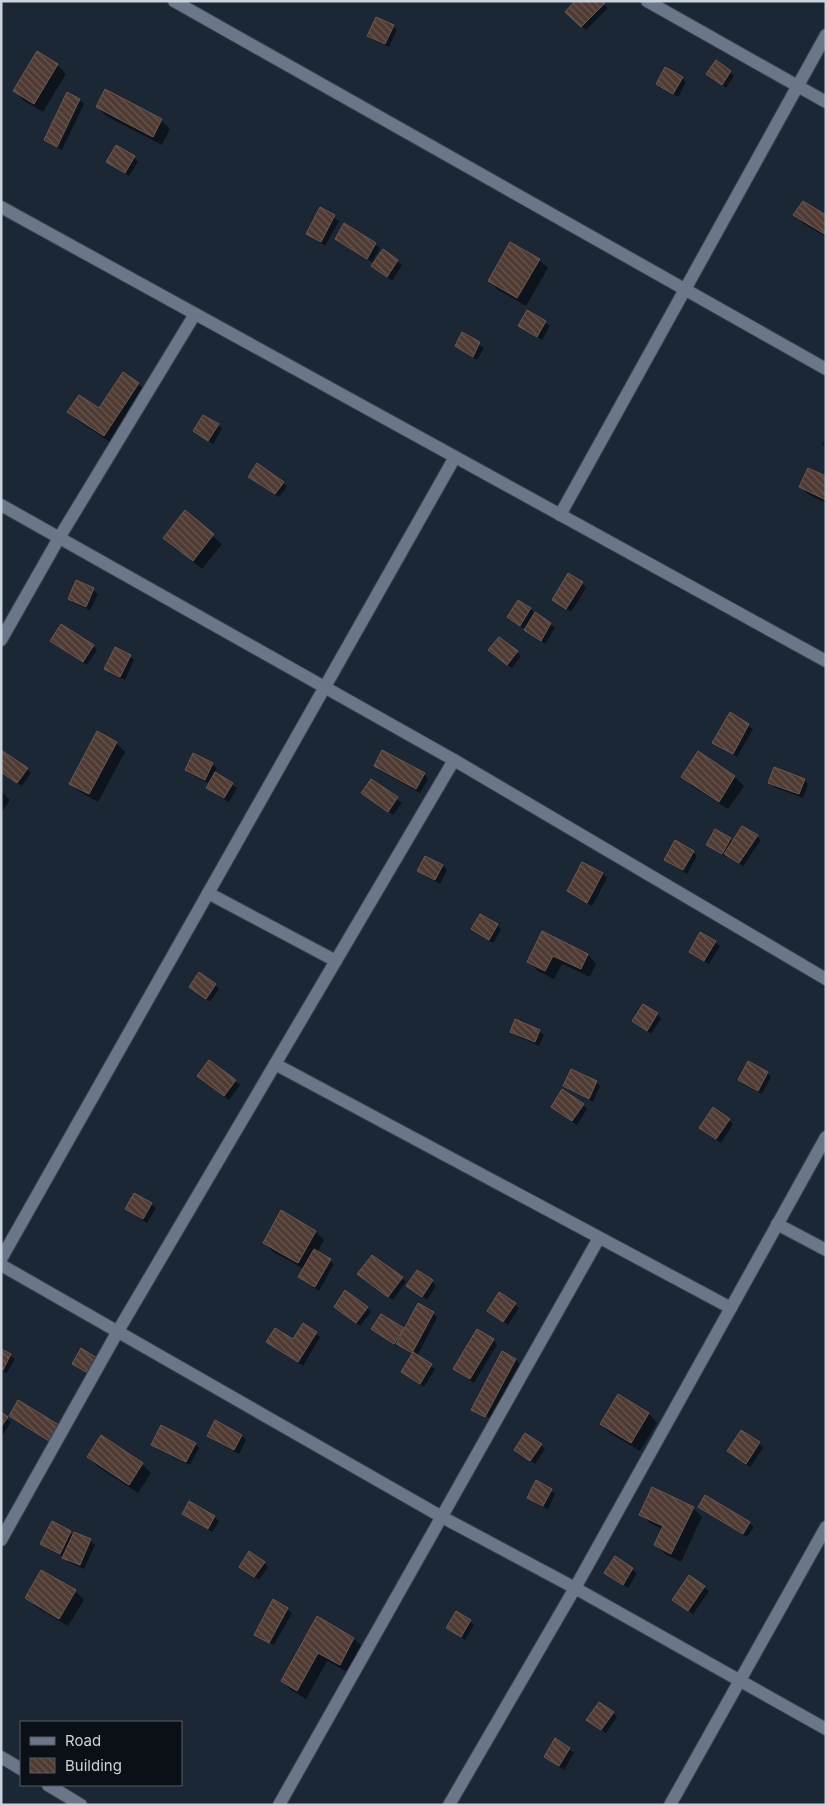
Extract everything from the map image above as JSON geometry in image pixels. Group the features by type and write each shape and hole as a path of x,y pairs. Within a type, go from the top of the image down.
{"street":[{"path":"174,1 826,369"},
{"path":"647,1 826,102"},
{"path":"560,515 826,35"},
{"path":"1,207 826,661"},
{"path":"1,640 59,538 195,314"},
{"path":"1,1259 454,457"},
{"path":"1,505 454,760 826,979"},
{"path":"1,1540 118,1331 454,760"},
{"path":"208,893 336,961"},
{"path":"275,1064 731,1308"},
{"path":"449,1805 575,1588 826,1137"},
{"path":"777,1224 826,1250"},
{"path":"279,1805 599,1238"},
{"path":"1,1265 442,1517 575,1588 826,1729"},
{"path":"670,1805 826,1527"},
{"path":"1,1757 20,1768"},
{"path":"50,1786 82,1805"}],"building":[{"path":"575,1 602,1 605,3 581,27 565,12"},
{"path":"376,17 394,25 385,44 367,36"},
{"path":"37,51 58,64 34,104 13,91"},
{"path":"716,60 731,71 722,85 706,74"},
{"path":"665,67 683,77 673,94 656,84"},
{"path":"105,89 162,119 153,137 96,107"},
{"path":"67,92 80,99 57,147 44,140"},
{"path":"116,145 135,156 125,173 106,162"},
{"path":"803,201 826,215 826,235 793,215"},
{"path":"320,207 335,215 321,242 306,234"},
{"path":"344,223 376,243 367,259 335,239"},
{"path":"510,242 540,259 517,298 488,281"},
{"path":"383,249 398,260 387,277 371,266"},
{"path":"527,310 546,321 537,337 518,326"},
{"path":"462,332 480,342 473,357 455,346"},
{"path":"123,372 139,383 104,436 67,412 79,395 99,408"},
{"path":"203,415 219,424 208,441 193,431"},
{"path":"257,463 284,482 275,494 248,477"},
{"path":"808,468 826,476 826,500 799,487"},
{"path":"185,510 214,534 193,561 163,538"},
{"path":"568,573 583,582 566,609 552,600"},
{"path":"76,580 94,588 86,607 68,599"},
{"path":"518,600 531,608 520,626 507,617"},
{"path":"535,612 551,623 541,641 524,630"},
{"path":"61,624 94,645 83,662 50,641"},
{"path":"499,637 518,651 507,665 488,650"},
{"path":"115,647 131,655 120,677 104,669"},
{"path":"730,712 749,724 733,754 712,743"},
{"path":"97,731 117,742 89,794 69,784"},
{"path":"1,750 28,768 17,783 1,772"},
{"path":"382,750 425,773 416,789 374,766"},
{"path":"698,751 735,776 719,802 681,777"},
{"path":"193,753 213,763 205,780 185,770"},
{"path":"774,767 805,779 799,794 768,783"},
{"path":"215,772 233,783 224,798 206,788"},
{"path":"371,779 398,797 388,812 361,793"},
{"path":"742,826 758,835 739,863 724,854"},
{"path":"715,829 731,838 722,854 706,845"},
{"path":"675,840 694,851 683,870 664,860"},
{"path":"425,856 443,865 435,880 417,871"},
{"path":"582,862 603,873 587,903 567,891"},
{"path":"480,914 498,924 489,940 471,929"},
{"path":"542,931 588,954 581,969 553,956 545,971 527,962"},
{"path":"700,932 716,941 704,961 689,952"},
{"path":"199,972 216,984 206,999 189,987"},
{"path":"643,1004 658,1013 647,1031 632,1021"},
{"path":"515,1019 540,1030 535,1042 510,1032"},
{"path":"209,1060 236,1080 224,1096 197,1076"},
{"path":"748,1061 768,1072 758,1091 738,1080"},
{"path":"571,1069 597,1081 589,1099 563,1086"},
{"path":"562,1089 584,1104 572,1121 551,1107"},
{"path":"713,1107 730,1119 716,1139 699,1128"},
{"path":"134,1193 152,1203 143,1219 125,1209"},
{"path":"281,1210 316,1231 298,1263 263,1243"},
{"path":"314,1249 331,1259 315,1287 298,1277"},
{"path":"372,1255 403,1277 388,1297 357,1274"},
{"path":"417,1270 433,1280 422,1297 406,1286"},
{"path":"345,1290 368,1307 356,1323 334,1307"},
{"path":"499,1292 516,1303 503,1322 487,1311"},
{"path":"418,1303 434,1312 412,1353 396,1344"},
{"path":"381,1314 404,1328 394,1344 371,1329"},
{"path":"303,1323 317,1332 298,1362 266,1342 275,1328 293,1339"},
{"path":"477,1329 494,1339 470,1379 453,1369"},
{"path":"81,1348 97,1358 88,1373 72,1364"},
{"path":"1,1349 11,1354 3,1370 1,1369"},
{"path":"502,1351 516,1359 485,1417 471,1410"},
{"path":"413,1352 432,1364 420,1384 401,1372"},
{"path":"618,1394 649,1413 631,1443 600,1424"},
{"path":"18,1400 59,1425 49,1441 9,1416"},
{"path":"1,1412 8,1417 1,1427"},
{"path":"215,1420 242,1435 234,1450 207,1436"},
{"path":"161,1425 196,1443 186,1462 151,1445"},
{"path":"741,1430 760,1442 746,1464 727,1451"},
{"path":"525,1433 542,1444 530,1461 514,1450"},
{"path":"101,1435 143,1463 129,1485 87,1457"},
{"path":"536,1480 552,1489 543,1506 527,1498"},
{"path":"652,1487 694,1507 671,1554 654,1545 663,1526 639,1515"},
{"path":"705,1495 750,1522 743,1534 698,1507"},
{"path":"189,1501 215,1516 208,1529 182,1514"},
{"path":"52,1521 71,1531 60,1554 40,1544"},
{"path":"74,1532 91,1539 80,1565 62,1558"},
{"path":"249,1551 265,1562 254,1577 239,1567"},
{"path":"615,1556 633,1568 623,1585 604,1573"},
{"path":"41,1570 76,1590 59,1619 25,1598"},
{"path":"689,1575 705,1586 688,1611 672,1600"},
{"path":"273,1599 288,1608 269,1643 254,1635"},
{"path":"456,1611 471,1620 461,1637 446,1628"},
{"path":"317,1616 354,1638 340,1665 318,1653 297,1691 281,1681"},
{"path":"599,1702 614,1712 601,1730 586,1720"},
{"path":"555,1738 570,1748 559,1766 544,1757"}]}
